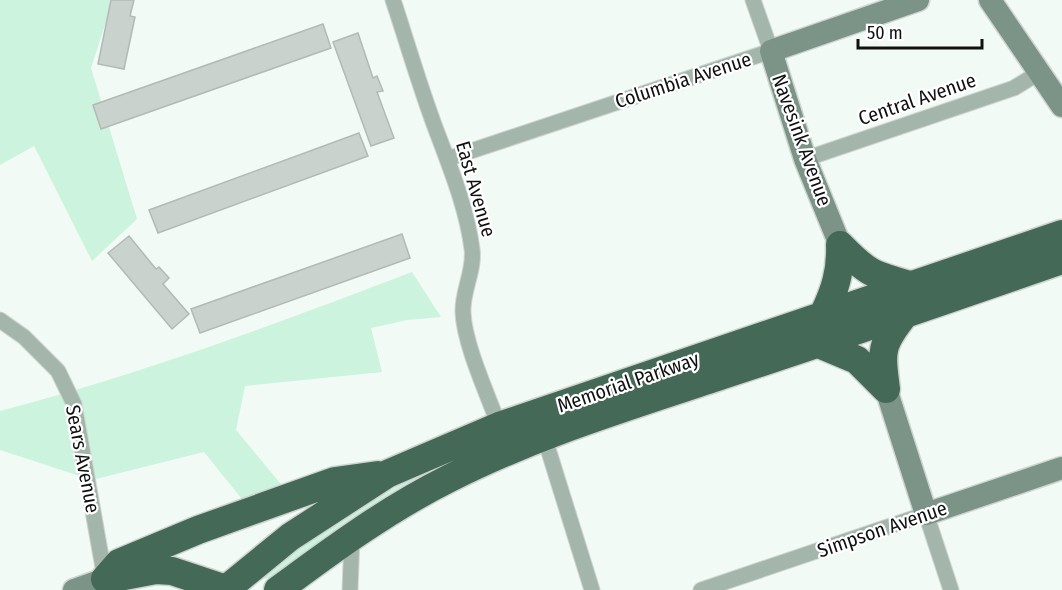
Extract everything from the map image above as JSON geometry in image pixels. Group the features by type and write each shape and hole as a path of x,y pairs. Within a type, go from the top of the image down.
{"highway":[{"name":"Memorial Parkway","path":"227,590 290,537 387,474 499,426 1062,234"},
{"path":"840,245 859,265 872,274 910,285"},
{"path":"823,315 839,278 840,245"},
{"name":"Memorial Parkway","path":"278,590 352,537 447,480 544,436 1062,260"},
{"path":"886,389 883,347 889,334 905,314"},
{"path":"819,344 857,360 886,389"},
{"path":"107,584 119,563 198,530 335,481 387,474"},
{"path":"107,584 156,570 172,571 227,590"}],"street":[{"name":"East Avenue","path":"393,0 447,159 473,250 463,313 481,377 499,426"},
{"name":"Navesink Avenue","path":"753,0 805,159 840,245"},
{"name":"Columbia Avenue","path":"447,159 918,0"},
{"path":"990,0 1062,106"},
{"name":"Central Avenue","path":"805,159 1014,87 1040,72"},
{"name":"Sears Avenue","path":"0,320 24,337 58,371 74,404 107,584"},
{"path":"886,389 951,590"},
{"path":"544,436 592,590"},
{"name":"Simpson Avenue","path":"701,590 1062,468"},
{"path":"350,590 352,537"},
{"path":"74,590 107,584"}],"green space":[{"path":"0,0 113,0 91,68 137,219 92,261 34,146 0,165"},
{"path":"412,272 441,317 407,320 371,328 382,372 245,386 236,430 285,489 246,504 204,452 92,480 0,450 0,411 53,397 156,364 259,329"},
{"path":"541,428 273,577 259,580 324,532 370,502 417,476 454,459"}],"building":[{"path":"111,0 134,0 130,16 135,17 124,69 98,64"},
{"path":"323,24 331,48 101,129 93,105"},
{"path":"358,33 373,78 377,76 383,91 377,92 394,138 371,146 333,42"},
{"path":"359,133 368,156 158,233 149,210"},
{"path":"402,234 410,258 200,333 191,309"},
{"path":"129,236 156,269 159,267 169,278 163,284 189,314 172,329 108,253"}]}
